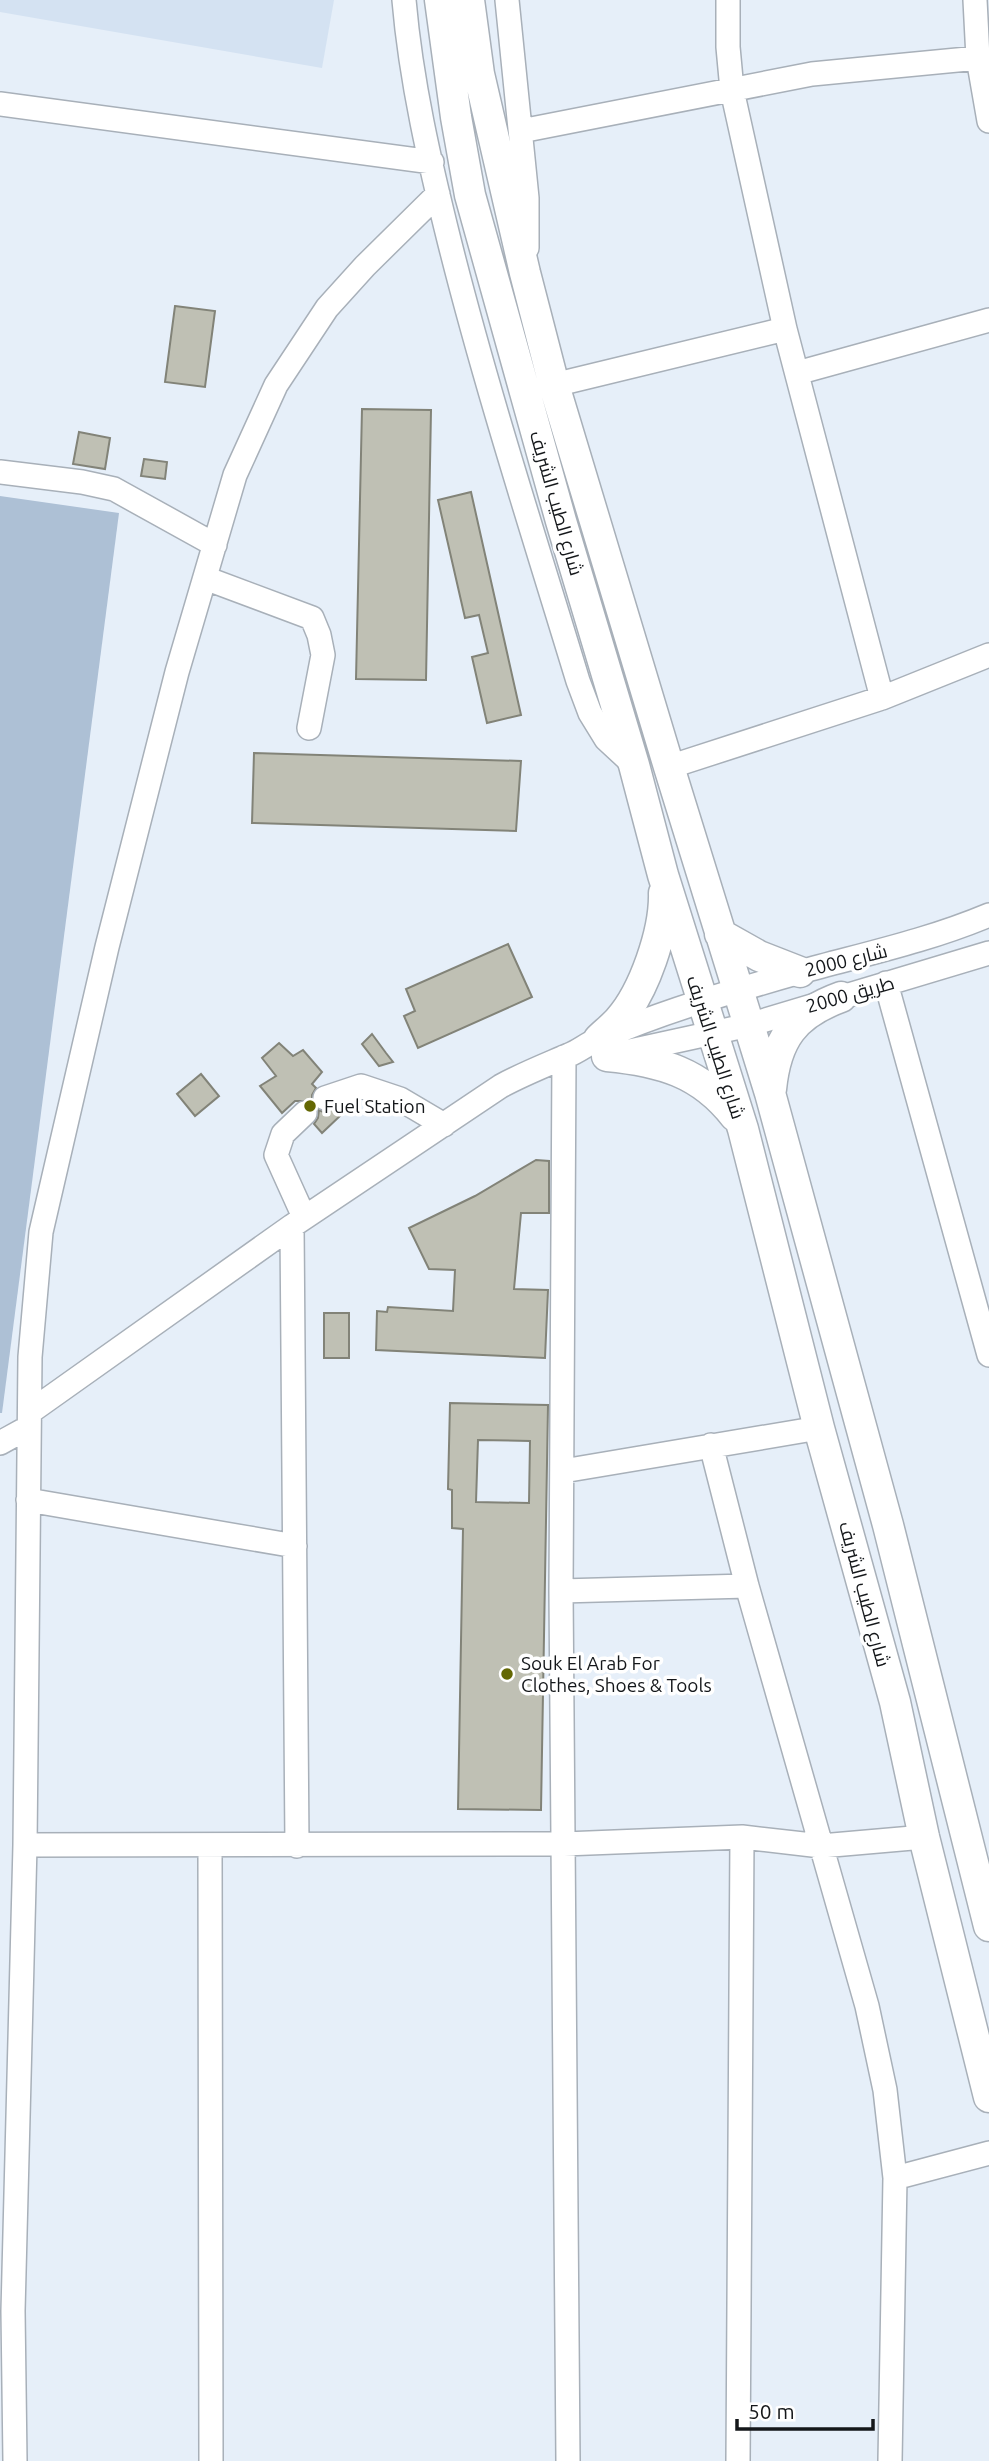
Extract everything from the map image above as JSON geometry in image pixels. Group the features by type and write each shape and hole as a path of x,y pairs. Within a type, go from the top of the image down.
{"main road":[{"name":"شارع الطيب الشريف","path":"440,0 470,195 561,521 634,765 663,876 743,1129 819,1428 895,1702 923,1837 989,2096"},
{"name":"شارع الطيب الشريف","path":"469,0 479,74 554,385 668,767 771,1093 888,1525 989,1926"},
{"path":"663,876 663,922 651,960 637,991 603,1047 688,1074 711,1088 743,1129"},
{"path":"720,934 759,956 800,972"},
{"path":"771,1093 773,1067 782,1042 796,1021 817,1006 841,997"}],"street":[{"path":"404,0 408,45 438,194 472,329 578,681 590,713 606,739 634,765"},
{"path":"507,0 522,131 528,222 525,273"},
{"path":"728,0 727,47 732,90 785,329 882,698"},
{"path":"975,0 982,23 978,58 989,121"},
{"path":"522,131 812,74 978,58"},
{"path":"0,104 432,162"},
{"path":"15,2461 7,2311 24,1845 30,1357 41,1233 107,947 177,672 235,475 276,385 327,308 438,194"},
{"path":"797,373 989,320"},
{"path":"554,385 785,329"},
{"path":"0,472 82,482 114,489 215,544"},
{"path":"205,578 312,618 323,655 309,728"},
{"path":"668,767 882,698 989,655"},
{"name":"شارع 2000","path":"603,1047 702,1002 800,972 890,950 948,932 989,915"},
{"name":"طريق 2000","path":"603,1047 711,1034 989,953"},
{"path":"886,983 989,1354"},
{"path":"0,1443 298,1222 501,1086 529,1071 568,1056 603,1047"},
{"path":"568,1056 561,1591 568,2461"},
{"path":"324,1098 361,1086 400,1099 444,1125"},
{"path":"298,1846 295,1546 298,1222 275,1155 283,1134 305,1113"},
{"path":"563,1471 819,1428"},
{"path":"711,1446 747,1586 867,2006 885,2090 895,2178 890,2461"},
{"path":"28,1500 295,1546"},
{"path":"561,1591 747,1586"},
{"path":"24,1845 564,1844 742,1837 821,1846 923,1837"},
{"path":"738,2461 742,1837"},
{"path":"210,1846 211,2461"},
{"path":"895,2178 989,2153"}],"shaded area":[{"path":"0,0 334,0 322,68 0,12"},
{"path":"0,496 119,513 2,1413 0,1413"}],"building":[{"path":"175,306 215,311 205,387 165,382"},
{"path":"362,409 431,410 426,680 356,679"},
{"path":"79,432 110,438 105,469 73,464"},
{"path":"144,459 167,462 165,479 141,476"},
{"path":"471,492 521,715 487,723 472,657 488,653 479,615 465,618 438,500"},
{"path":"254,753 521,761 516,831 252,823"},
{"path":"508,944 532,997 418,1048 404,1016 415,1011 406,989"},
{"path":"372,1034 393,1062 379,1066 362,1044"},
{"path":"279,1043 293,1056 303,1050 322,1072 312,1084 316,1088 312,1101 295,1101 282,1113 260,1086 276,1076 262,1058"},
{"path":"201,1074 219,1096 195,1116 177,1094"},
{"path":"335,1109 341,1115 322,1133 314,1124 319,1110 323,1112"},
{"path":"536,1160 549,1161 549,1213 521,1213 514,1289 548,1290 545,1358 376,1350 377,1311 387,1312 388,1307 453,1311 455,1270 429,1269 409,1228 475,1196"},
{"path":"324,1313 349,1313 349,1358 324,1358"},
{"path":"450,1403 548,1405 541,1810 458,1809 463,1529 452,1528 452,1490 448,1489","holes":["478,1440 530,1441 529,1503 476,1502"]}],"place":[{"name":"Fuel Station","path":"310,1106"},
{"name":"Souk El Arab For Clothes, Shoes & Tools","path":"507,1674"}]}
